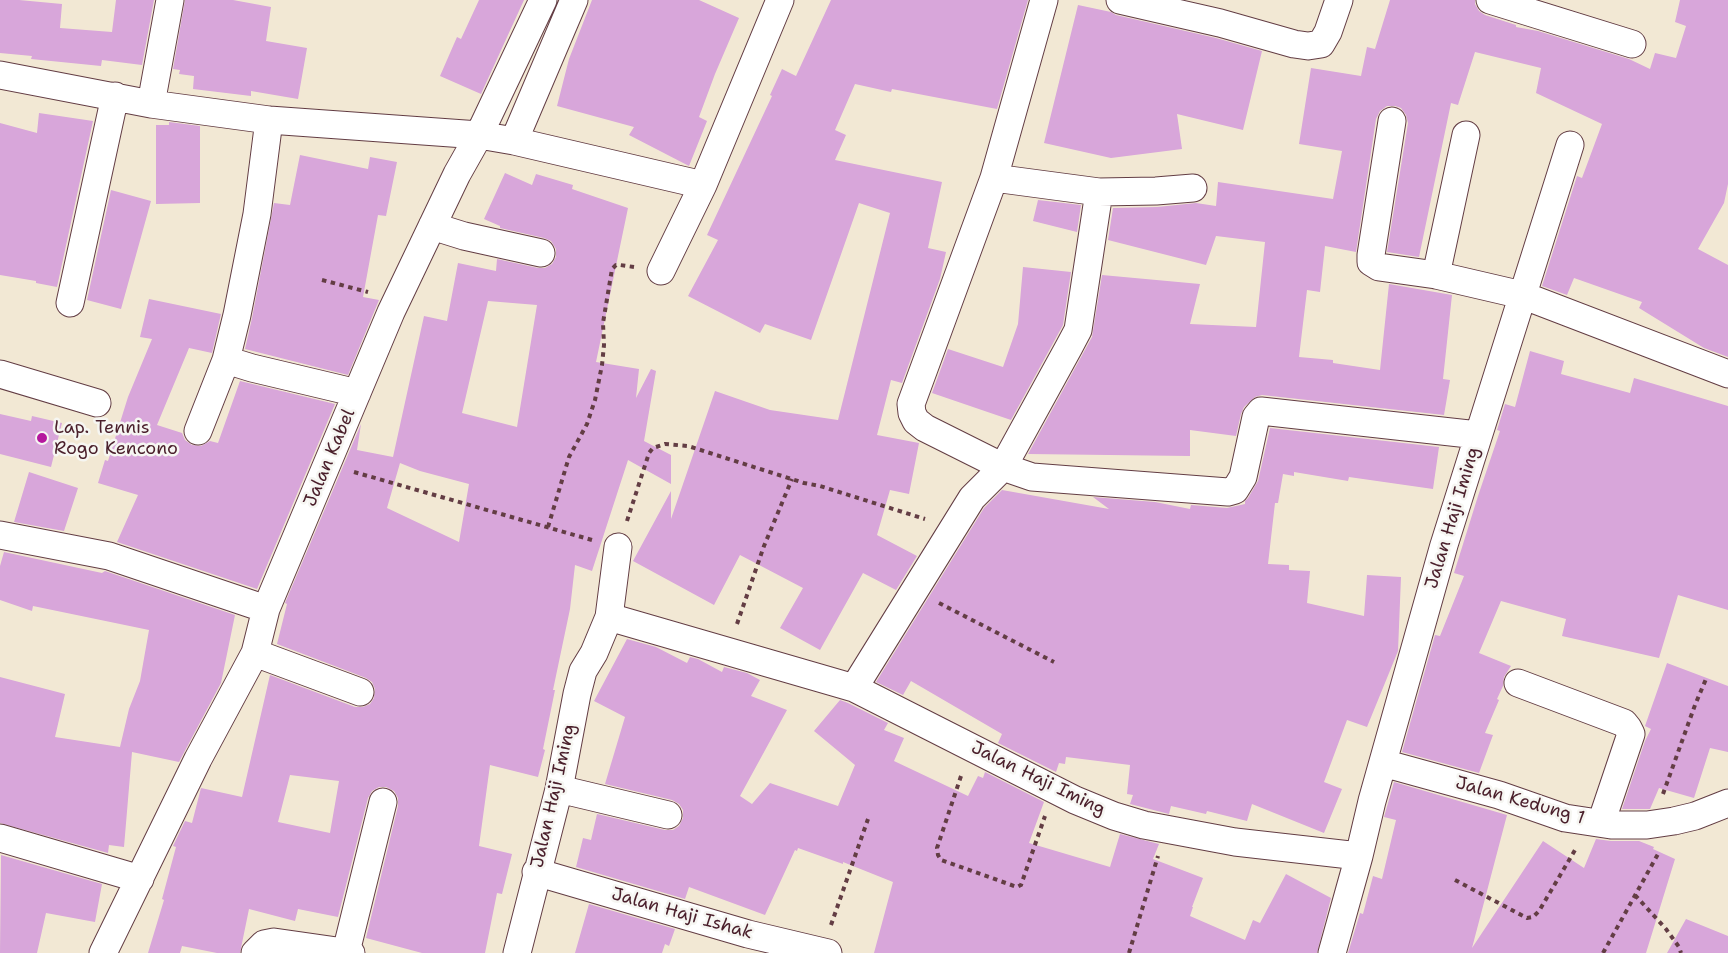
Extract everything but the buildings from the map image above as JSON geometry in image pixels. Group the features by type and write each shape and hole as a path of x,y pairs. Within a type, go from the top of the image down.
{"street":[{"path":"151,104 170,0"},
{"name":"Jalan Kabel","path":"103,953 198,759 255,653 266,609 397,299 543,0"},
{"path":"514,141 574,0"},
{"path":"661,271 703,185 780,0"},
{"path":"1044,0 994,178 911,404 916,421 925,428 1003,467 1032,477 1228,492 1234,490 1243,477 1256,417 1261,411 1478,435"},
{"path":"1120,0 1223,12 1294,44 1308,46 1321,45 1339,0"},
{"path":"1490,0 1632,44"},
{"path":"0,75 151,104 269,120 479,135 703,185"},
{"path":"70,303 115,96"},
{"path":"198,431 226,360 237,315 257,214 269,120"},
{"path":"1392,121 1371,262 1379,267 1436,275 1522,295 1728,374"},
{"path":"1436,275 1466,135"},
{"name":"Jalan Haji Iming","path":"517,953 559,789 583,671 594,653 609,617 854,688 1054,790 1114,816 1144,825 1235,842 1359,856 1444,545 1569,145"},
{"path":"994,178 1099,192 1193,188"},
{"path":"854,688 972,498 1003,467 1078,330 1099,192"},
{"path":"432,226 541,254"},
{"path":"226,360 357,393"},
{"path":"0,374 97,403"},
{"path":"0,534 109,556 266,609"},
{"path":"609,617 618,547"},
{"path":"255,653 360,692"},
{"path":"1518,683 1624,723 1628,728 1631,734 1593,822"},
{"name":"Jalan Kedung 1","path":"1383,763 1499,795 1565,818 1611,825 1665,822 1695,816 1728,803"},
{"path":"559,789 668,815"},
{"path":"255,953 264,944 274,942 349,952 382,802"},
{"path":"0,838 141,879"},
{"path":"1332,953 1359,856"},
{"name":"Jalan Haji Ishak","path":"536,872 748,934 826,952"}],"path":[{"path":"548,527 569,457 587,424 595,400 602,365 603,323 612,269 620,265 661,271"},
{"path":"322,280 397,299"},
{"path":"327,464 618,547 649,453 653,448 665,444 688,446 954,528"},
{"path":"728,651 764,546 792,479"},
{"path":"915,590 1054,662"},
{"path":"1603,953 1657,856 1665,822 1664,791 1706,680"},
{"path":"971,747 939,839 937,848 941,860 1011,886 1021,885 1054,790"},
{"path":"826,952 835,911 868,819"},
{"path":"1455,880 1527,918 1533,917 1593,822"},
{"path":"1129,953 1166,829"},
{"path":"1635,895 1666,929 1681,953"}],"place":[{"name":"Lap. Tennis Rogo Kencono","path":"42,438"}]}
